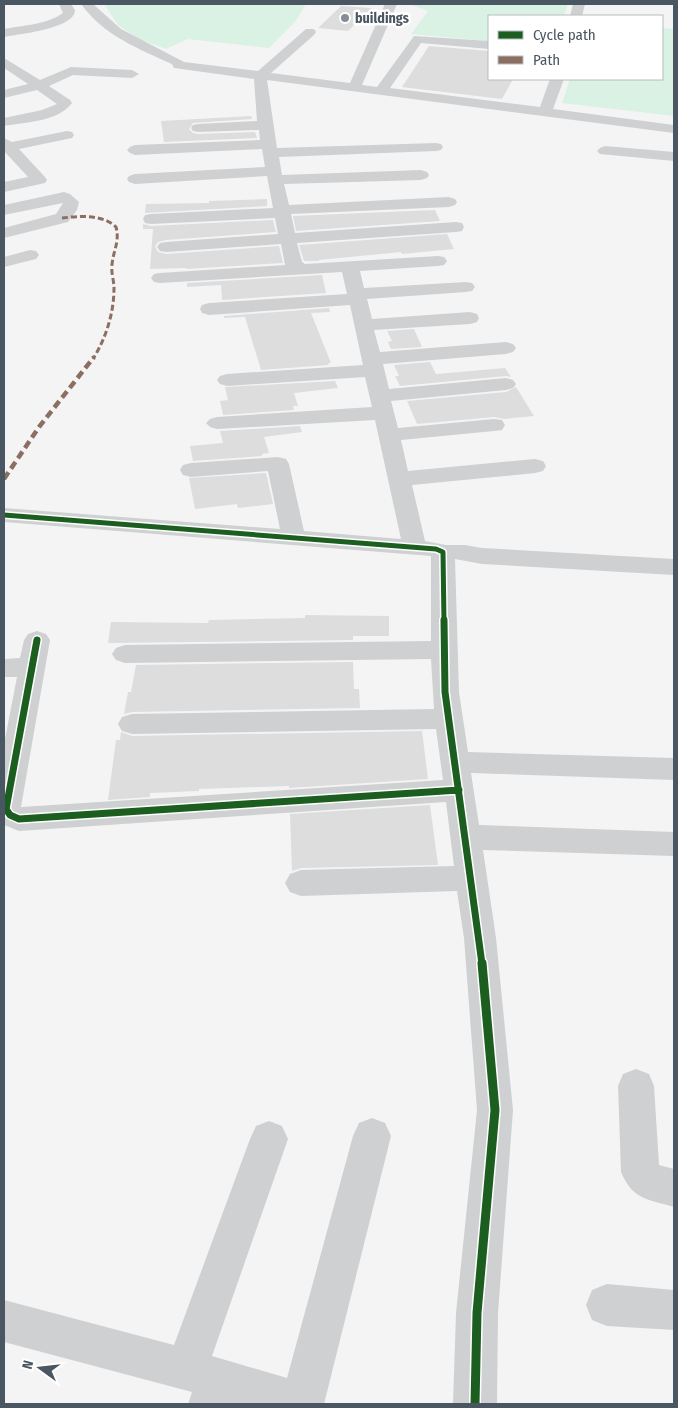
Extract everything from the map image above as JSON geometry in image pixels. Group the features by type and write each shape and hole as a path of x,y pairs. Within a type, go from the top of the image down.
{"street":[{"path":"4,33 42,26 65,18 69,14 65,4"},
{"path":"87,4 96,16 128,40 178,62 179,65 356,84 426,96 674,122"},
{"path":"356,84 391,4"},
{"path":"262,74 310,32"},
{"path":"383,88 418,39 488,44"},
{"path":"408,54 426,56"},
{"path":"4,63 65,102 64,105 51,112 4,122"},
{"path":"4,94 41,85 74,70 132,74"},
{"path":"262,74 674,129"},
{"path":"262,74 265,125 281,211 292,262 302,269"},
{"path":"4,82 27,77"},
{"path":"547,108 557,80"},
{"path":"186,129 265,125"},
{"path":"8,147 69,141"},
{"path":"4,187 39,180 8,147"},
{"path":"135,150 436,147"},
{"path":"605,152 674,157"},
{"path":"135,178 421,175"},
{"path":"4,210 64,197 72,202 69,210 62,218 4,233"},
{"path":"151,219 449,202"},
{"path":"166,247 456,227"},
{"path":"4,262 30,255"},
{"path":"160,278 438,261"},
{"path":"350,266 399,479 441,551 445,692 480,938 495,1110 476,1313 475,1404"},
{"path":"209,309 466,287"},
{"path":"364,325 470,318"},
{"path":"228,380 506,348"},
{"path":"217,423 382,405 506,384"},
{"path":"389,435 494,425"},
{"path":"191,470 278,464 294,538"},
{"path":"399,479 536,466"},
{"path":"4,515 294,538 482,556 674,567"},
{"path":"441,551 480,549 674,558"},
{"path":"125,654 445,650"},
{"path":"24,658 11,744 6,809 10,815 19,819 457,776 674,769"},
{"path":"132,724 449,719"},
{"path":"466,837 674,844"},
{"path":"301,883 472,878"},
{"path":"636,1086 640,1172 647,1180 674,1188"},
{"path":"4,1321 205,1384 302,1404 372,1136"},
{"path":"205,1384 270,1139"},
{"path":"608,1305 674,1310"}],"green space":[{"path":"104,4 306,4 295,22 269,48 188,39 166,49 139,39 118,25"},
{"path":"409,4 568,4 564,15 488,15 488,41 411,34 428,11"},
{"path":"663,28 674,29 674,116 562,103 570,80 663,80"}],"building":[{"name":"buildings","path":"341,6 372,8 348,31 318,28"},
{"path":"429,46 488,51 488,80 512,80 502,99 402,87"},
{"path":"251,116 252,119 193,123 189,129 193,133 198,134 255,132 257,138 164,142 161,121"},
{"path":"267,199 267,206 145,213 146,204 209,203 209,201"},
{"path":"435,210 440,221 296,231 293,216"},
{"path":"273,220 276,232 166,240 158,242 155,247 158,252 166,254 279,246 283,263 186,269 150,269 153,229 143,229 143,224 151,226"},
{"path":"447,234 454,249 402,254 401,252 319,261 304,261 299,245"},
{"path":"322,275 326,293 222,300 221,285 187,287 187,283"},
{"path":"329,308 330,312 311,313 331,363 328,363 329,365 261,370 245,317 224,318 224,316"},
{"path":"414,329 422,347 391,349 388,342 392,341 387,331"},
{"path":"430,362 436,374 505,368 511,377 400,386 395,376 399,376 394,365"},
{"path":"335,381 338,388 294,393 298,406 293,406 294,410 223,415 220,401 228,400 225,387"},
{"path":"516,387 534,416 504,419 494,417 417,424 407,401 506,392"},
{"path":"300,426 302,432 264,437 269,453 262,454 262,456 193,461 190,446 223,443 220,431"},
{"path":"266,473 273,504 238,508 237,504 195,509 189,478"},
{"path":"305,615 389,616 389,636 353,636 353,640 108,643 111,622 208,623 209,620 305,618"},
{"path":"353,662 354,689 359,689 360,708 132,712 124,714 128,692 131,692 136,665"},
{"path":"422,731 428,779 289,788 289,786 199,789 199,791 150,793 150,797 108,800 116,740 120,740 121,732 132,736"},
{"path":"430,805 438,865 301,868 292,871 290,814"}],"marked path":[{"path":"4,479 39,427 87,367 101,344 112,311 114,287 112,264 118,238 116,227 111,222 95,217 62,218"}],"cycle path":[{"path":"4,515 436,549 443,552 445,692 480,938 495,1110 477,1313 475,1404"},
{"path":"37,640 6,809 10,815 19,819 459,790"}],"place":[{"name":"buildings","path":"345,18"}]}
